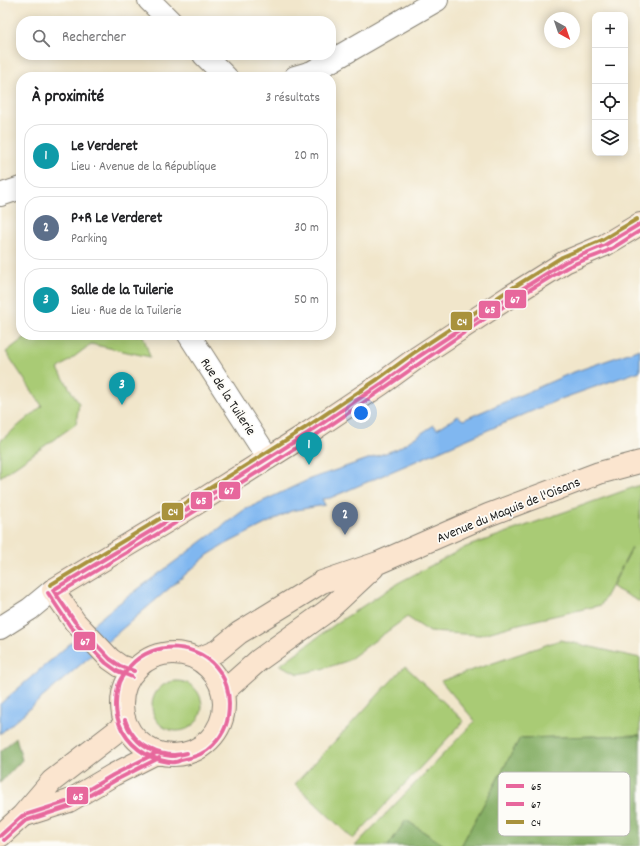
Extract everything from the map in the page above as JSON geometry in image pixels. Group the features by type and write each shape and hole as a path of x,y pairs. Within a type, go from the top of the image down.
{"main road":[{"path":"134,670 120,666 110,659 75,622 53,590 194,505 322,424 438,344 565,262 605,245 640,224"},
{"name":"Avenue du Maquis de l'Oisans","path":"198,659 217,651 239,633 322,582 378,563 488,515 599,473 640,462"},
{"name":"Avenue du Maquis de l'Oisans","path":"223,692 259,660 327,611 378,563"},
{"path":"174,653 198,659 209,668 218,679 223,692 224,710 219,728 208,742 192,752 174,756 156,753 143,746 133,736 126,724 122,706 124,687 134,670 146,661 159,655 174,653"},
{"path":"0,836 22,816 52,781 126,724"},
{"path":"22,816 69,801 113,775 156,753"}],"street":[{"path":"149,0 165,16"},
{"path":"336,58 438,0"},
{"path":"209,60 221,72"},
{"path":"312,72 333,60"},
{"path":"0,196 16,190"},
{"name":"Rue de la Tuilerie","path":"192,340 268,458"},
{"path":"0,628 30,609 53,590"}],"green space":[{"path":"22,340 145,340 150,357 91,344 58,369 79,404 76,424 0,477 0,441 42,406 6,352"},
{"path":"640,485 640,602 612,587 632,548 601,605 519,624 480,635 430,632 407,617 347,661 299,674 280,665 337,623 398,583 466,547"},
{"path":"560,640 640,658 640,735 520,738 501,772 498,772 498,778 461,846 445,846 406,820 388,846 355,846 475,721 441,681"},
{"path":"405,666 464,721 353,839 295,784"},
{"path":"172,681 182,681 195,688 202,701 202,711 195,724 182,731 172,731 163,727 156,720 152,711 152,701 156,692 163,685"},
{"path":"640,735 640,846 461,846 498,778 498,836 630,836 630,772 501,772 520,738"},
{"path":"16,737 22,760 0,783 0,752"},
{"path":"406,820 445,846 388,846"}],"water":[{"path":"640,349 640,371 558,400 330,498 322,499 325,505 291,511 226,544 208,555 0,734 0,704 114,607 244,510 310,479 397,449 434,425 437,429 458,416 463,420 571,373"}],"transit line":[{"name":"C4","path":"50,585 191,500 305,428 415,352 562,257 602,240 637,219"},
{"name":"65","path":"53,590 194,505 308,433 418,357 565,262 605,245 640,224"},
{"name":"67","path":"56,595 313,437 469,329 533,288 566,268 611,249 640,231"},
{"name":"65","path":"53,590 75,622 110,659 120,666 134,671"},
{"name":"67","path":"48,593 70,626 106,663 117,671 132,677"},
{"name":"67","path":"129,668 122,676 119,683 116,697 116,712 119,724 127,738 138,749 145,754 160,760 176,762 202,753 210,748 221,736 226,726 229,700 224,679 211,662 201,655 189,650 164,648 151,651 140,657 130,666"},
{"name":"65","path":"125,720 129,729 139,742 150,749 168,755 187,753"},
{"name":"65","path":"125,720 131,732 139,742 149,749 171,756 187,753"},
{"name":"65","path":"0,836 22,816 69,801 113,775 156,753"},
{"name":"67","path":"4,840 25,821 71,806 116,780 159,758"}],"place":[{"name":"Salle de la Tuilerie","path":"122,405"},
{"name":"Le Verderet","path":"309,465"},
{"name":"P+R Le Verderet","path":"345,535"}]}
